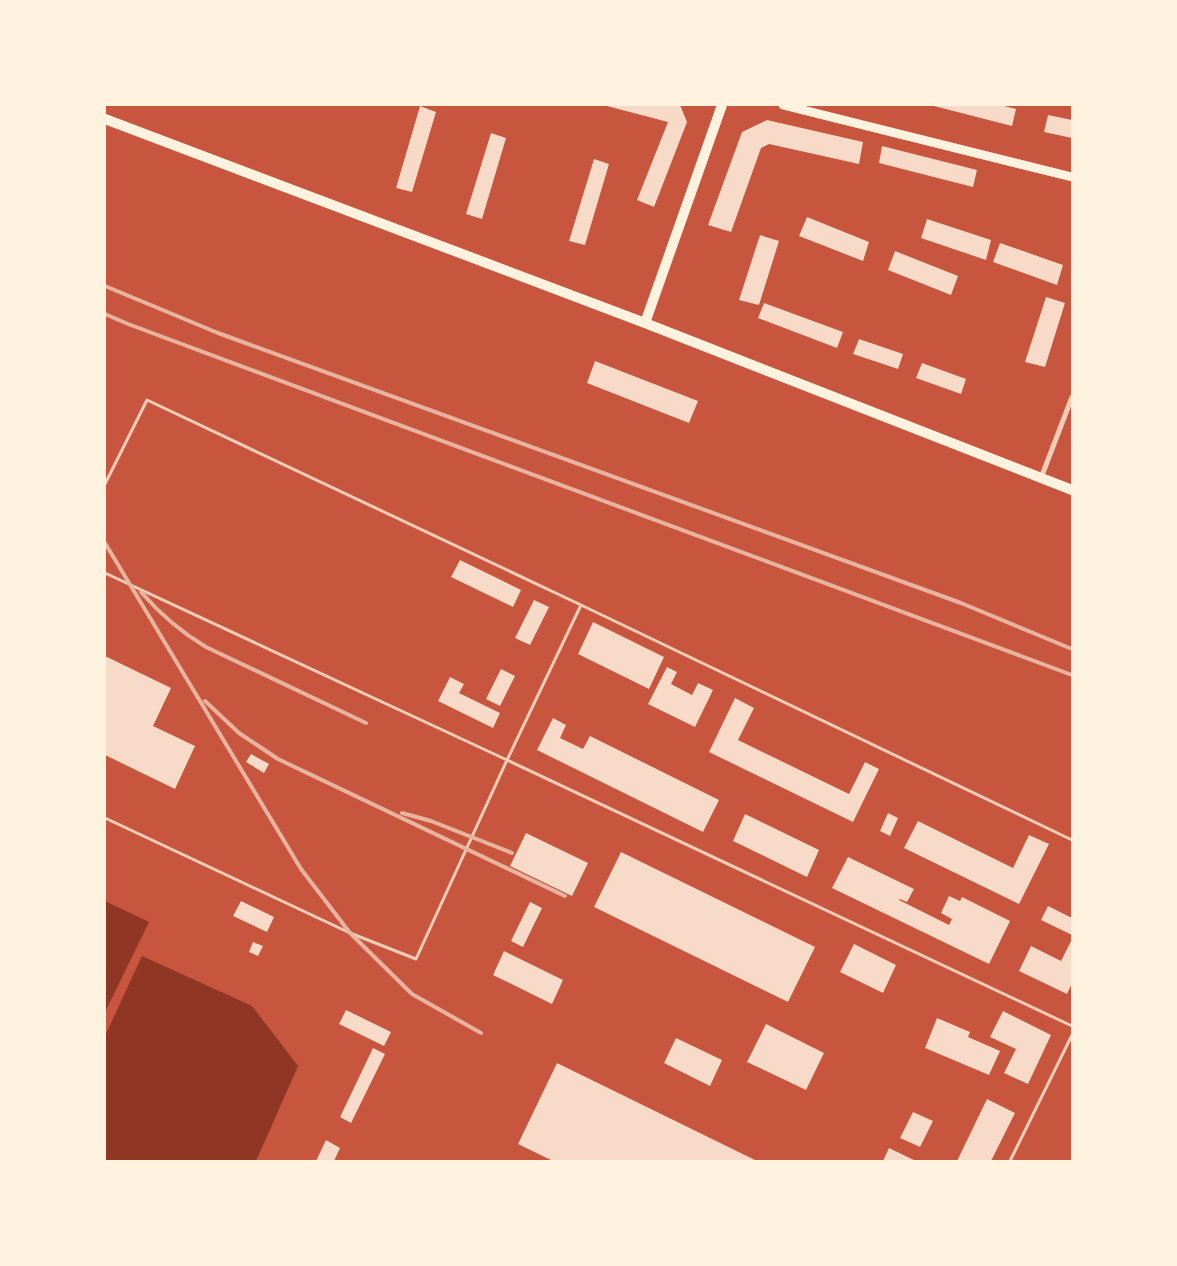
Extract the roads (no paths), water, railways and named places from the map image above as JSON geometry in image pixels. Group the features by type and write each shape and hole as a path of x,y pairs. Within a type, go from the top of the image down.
{"main road":[{"path":"645,323 722,105"},
{"path":"784,105 1072,177"},
{"path":"105,119 645,323 1072,490"}],"street":[{"path":"1041,478 1072,397"}],"lane":[{"path":"105,484 147,400 1072,840"},
{"path":"105,574 507,760 1072,1026"},
{"path":"105,818 350,933 416,959 507,760 581,605"},
{"path":"1010,1161 1072,1035"}],"railway":[{"path":"105,286 218,333 961,603 1072,649"},
{"path":"105,314 1072,675"},
{"path":"105,543 301,869 350,933 412,994 481,1033"},
{"path":"141,592 171,622 206,647 366,723"},
{"path":"205,701 239,733 278,759 565,896"},
{"path":"402,813 431,821 512,853"}]}
